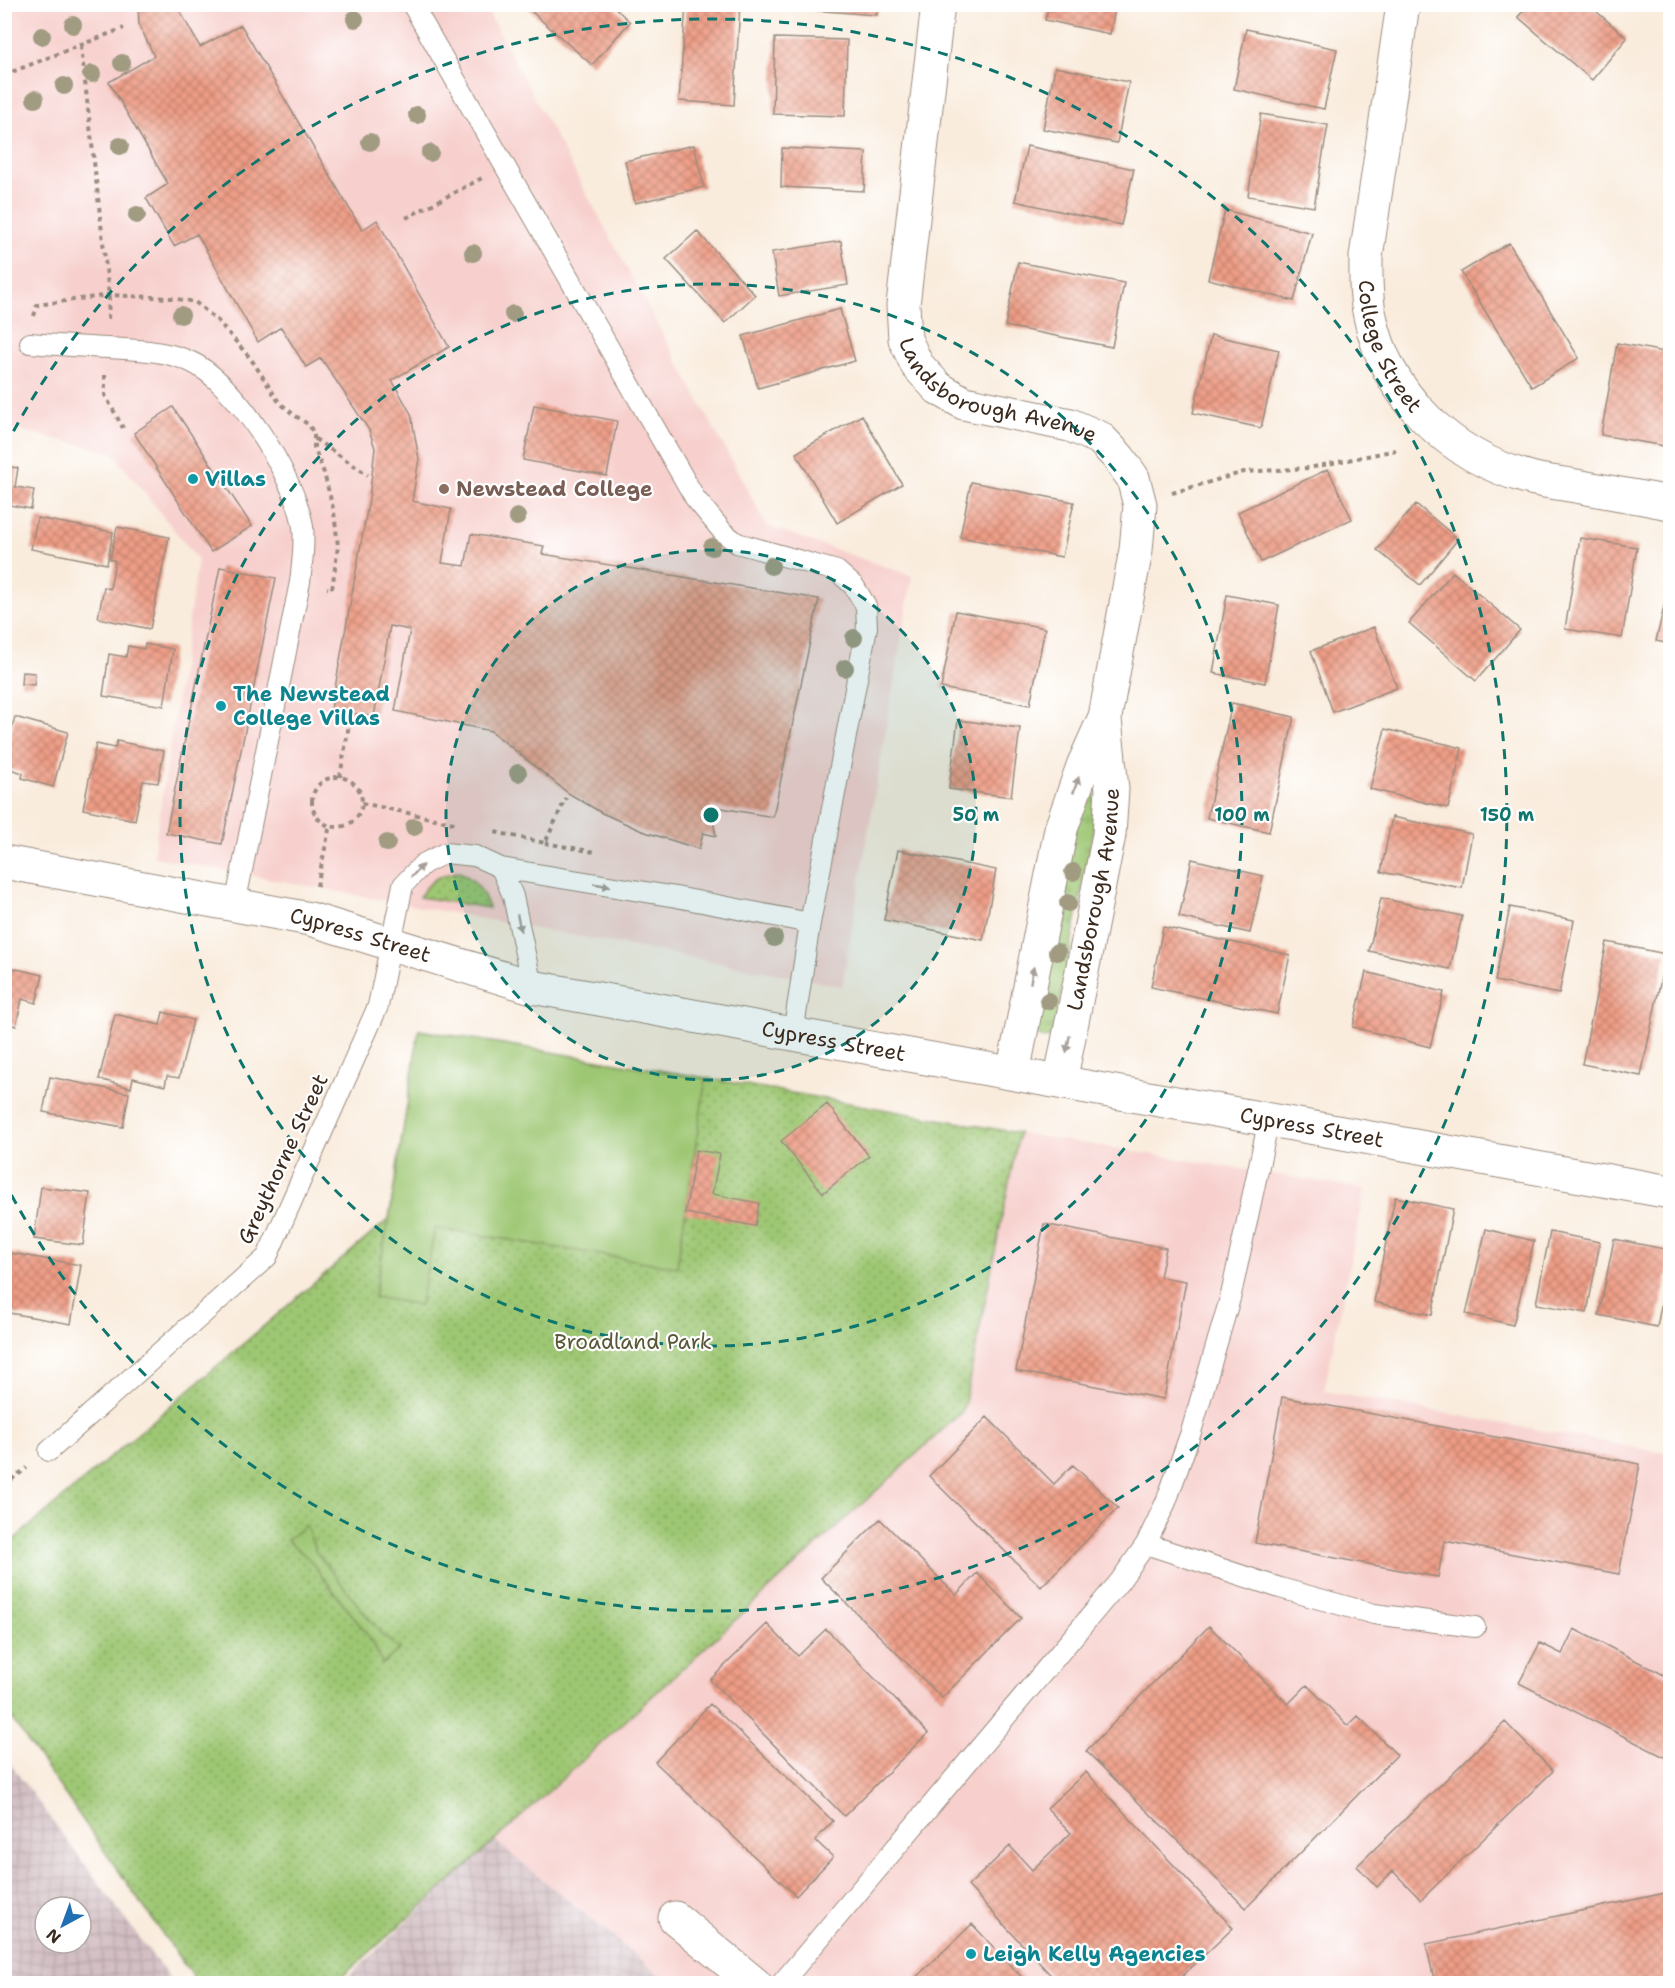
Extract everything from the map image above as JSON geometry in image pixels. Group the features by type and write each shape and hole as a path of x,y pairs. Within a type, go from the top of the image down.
{"street":[{"name":"Landsborough Avenue","path":"938,4 903,305 905,339 917,365 938,388 964,403 1070,425 1100,438 1119,458 1133,478 1140,505 1136,550 1105,717 1083,766 1061,829 1013,1073"},
{"name":"College Street","path":"1403,4 1366,257 1369,315 1378,346 1391,371 1408,400 1434,427 1488,464 1527,477 1671,503"},
{"name":"Landsborough Avenue","path":"1060,1082 1109,835 1112,789 1105,717"},
{"name":"Cypress Street","path":"4,862 310,919 532,987 1671,1192"},
{"path":"675,1918 755,1983"}],"lane":[{"path":"412,4 695,498 723,532 737,543 837,571 854,586 866,606 867,627 810,923 793,1034"},
{"path":"30,343 155,351 190,361 218,380 243,408 282,469 295,496 303,528 303,561 300,582 235,905"},
{"name":"Greythorne Street","path":"49,1450 267,1257 378,1006 403,885 423,864 445,854 475,856 501,868 675,897 810,923"},
{"path":"501,868 513,896 532,987"},
{"path":"781,1983 1120,1581 1146,1544 1166,1502 1191,1432 1231,1294 1269,1119"},
{"path":"1146,1544 1280,1588 1374,1614 1475,1627"}],"path":[{"path":"4,75 124,28"},
{"path":"81,46 109,296 105,395 123,428"},
{"path":"406,218 504,166"},
{"path":"314,439 368,475"},
{"path":"1140,505 1186,488 1244,472 1309,468 1396,450"},
{"path":"340,777 350,719"},
{"path":"330,777 340,777 346,778 358,788 362,803 351,822 343,826 330,825 319,819 312,803 313,795 322,781 330,777"},
{"path":"488,830 545,843 566,798"},
{"path":"362,803 465,825"},
{"path":"310,919 330,825"}],"shaded area":[{"name":"Newstead College","path":"5,5 484,5 767,526 912,576 842,986 153,857 198,560 112,452 5,427"},
{"path":"1019,1133 1365,1189 1324,1391 1670,1454 1670,1983 669,1983 494,1840 963,1411"},
{"path":"5,1757 173,1983 5,1983"},
{"path":"494,1840 669,1983 341,1984"}],"green space":[{"path":"1094,776 1095,824 1053,1036 1044,1039 1034,1032 1063,864"},
{"path":"460,872 478,887 489,908 419,897 436,878"},
{"name":"Broadland Park","path":"419,1030 1019,1133 963,1411 475,1859 335,1983 197,1983 5,1709 4,1548 389,1219"},
{"path":"419,1030 706,1078 677,1267 435,1228 420,1305 374,1297 389,1219"},
{"path":"306,1525 316,1552 382,1635 400,1649 382,1664 373,1642 309,1559 287,1540"}],"building":[{"path":"138,4 181,4 181,13 200,47 241,25 362,230 377,220 449,347 392,380 411,414 419,459 412,501 451,509 442,563 465,566 471,534 544,546 542,554 819,599 773,817 710,806 716,836 703,833 699,849 642,831 602,813 568,793 491,731 395,711 410,630 390,626 374,717 331,710 369,499 375,448 369,430 321,358 306,367 281,327 258,342 197,234 174,246 146,198 168,184 109,82 154,56 139,24"},
{"path":"523,4 611,4 630,22 592,65"},
{"path":"686,4 740,4 734,105 679,101"},
{"path":"785,4 878,4 877,15 785,8"},
{"path":"1049,4 1116,4 1110,34 1045,20"},
{"path":"1529,4 1588,4 1627,38 1592,80 1518,17"},
{"path":"1246,29 1337,49 1324,109 1234,89"},
{"path":"775,38 847,40 845,116 773,114"},
{"path":"1055,67 1129,82 1117,143 1043,129"},
{"path":"1261,114 1328,125 1314,207 1248,196"},
{"path":"694,145 704,187 635,203 625,161"},
{"path":"1027,146 1134,169 1121,225 1015,201"},
{"path":"782,148 866,152 864,191 781,187"},
{"path":"1225,210 1312,233 1294,301 1208,279"},
{"path":"697,231 755,295 725,323 666,259"},
{"path":"841,241 848,285 779,296 772,252"},
{"path":"1509,243 1579,358 1532,387 1461,272"},
{"path":"1018,262 1124,283 1112,347 1005,326"},
{"path":"840,309 855,361 758,388 743,336"},
{"path":"1211,335 1279,350 1261,428 1193,413"},
{"path":"1617,343 1670,353 1670,447 1601,435"},
{"path":"534,405 617,421 607,476 523,460"},
{"name":"Villas","path":"173,407 252,526 211,552 134,433"},
{"path":"862,415 902,484 837,523 796,453"},
{"path":"4,466 18,468 15,487 34,490 31,509 4,504"},
{"path":"1328,469 1352,519 1261,562 1238,512"},
{"path":"971,482 1074,502 1062,557 960,537"},
{"path":"1416,504 1458,539 1420,585 1377,550"},
{"path":"37,518 113,532 107,564 31,549"},
{"path":"117,527 169,537 150,629 98,618 104,587 110,589 115,561 110,559"},
{"path":"1580,538 1637,547 1622,638 1565,629"},
{"name":"The Newstead College Villas","path":"220,567 276,578 222,844 166,833"},
{"path":"1453,572 1520,630 1476,681 1409,623"},
{"path":"1670,581 1670,644 1656,641"},
{"path":"1227,595 1279,605 1265,683 1213,673"},
{"path":"956,611 1045,628 1030,705 941,688"},
{"path":"1374,627 1397,688 1333,712 1311,651"},
{"path":"145,644 173,649 164,706 103,696 109,654 126,657 128,646 144,649"},
{"path":"22,672 35,673 34,685 21,684"},
{"path":"1232,703 1294,717 1269,832 1207,818"},
{"path":"15,717 68,732 53,787 22,778 23,773 4,767 4,755"},
{"path":"958,720 1020,728 1011,797 949,789"},
{"path":"1385,729 1462,748 1448,808 1370,789"},
{"path":"117,741 164,751 158,783 143,781 135,820 83,809 96,744 115,748"},
{"path":"1392,817 1472,834 1462,888 1381,872"},
{"path":"898,850 996,870 983,940 884,920"},
{"path":"1192,859 1263,876 1250,933 1179,917"},
{"path":"1381,898 1462,916 1450,969 1369,951"},
{"path":"1510,907 1574,920 1559,994 1495,981"},
{"path":"1163,927 1290,955 1277,1014 1151,987"},
{"path":"1607,942 1666,954 1641,1076 1582,1064"},
{"path":"4,966 43,975 36,1003 22,999 16,1026 4,1023"},
{"path":"1366,972 1444,992 1430,1047 1353,1027"},
{"path":"163,1012 193,1020 179,1078 167,1076 165,1086 133,1078 131,1088 99,1079 115,1014 160,1025"},
{"path":"50,1077 129,1093 123,1127 43,1112"},
{"path":"827,1104 869,1156 823,1193 781,1141"},
{"path":"696,1150 720,1154 712,1194 759,1203 755,1226 685,1213"},
{"path":"41,1187 90,1193 83,1245 34,1239"},
{"path":"1395,1197 1453,1209 1432,1315 1374,1302"},
{"path":"1044,1224 1166,1248 1160,1277 1186,1281 1164,1399 1016,1371"},
{"path":"1486,1229 1534,1241 1513,1325 1466,1314"},
{"path":"1550,1232 1600,1242 1587,1313 1536,1304"},
{"path":"1614,1239 1670,1250 1657,1327 1599,1315"},
{"path":"4,1252 81,1265 71,1324 4,1312"},
{"path":"1669,1333 1670,1349 1667,1349"},
{"path":"1282,1397 1640,1464 1619,1574 1444,1541 1438,1577 1255,1543"},
{"path":"987,1417 1054,1484 1073,1465 1118,1508 1041,1587 929,1476"},
{"path":"880,1519 956,1595 977,1573 1021,1618 942,1698 821,1578"},
{"path":"767,1624 798,1656 826,1629 928,1733 844,1816 710,1680"},
{"path":"1209,1626 1288,1704 1307,1685 1348,1726 1358,1716 1397,1755 1246,1908 1086,1751"},
{"path":"1574,1629 1670,1678 1670,1760 1519,1683 1540,1643 1562,1654"},
{"path":"710,1704 833,1821 815,1840 833,1857 796,1896 655,1762"},
{"path":"1505,1722 1553,1771 1421,1900 1393,1871 1377,1887 1357,1866"},
{"path":"1086,1772 1233,1928 1174,1984 1059,1984 968,1886 1010,1846 1032,1870 1071,1833 1047,1808"},
{"path":"1670,1892 1670,1984 1435,1984 1426,1944"},
{"name":"Leigh Kelly Agencies","path":"972,1924 1028,1984 909,1984"}],"place":[{"name":"Villas","path":"193,479"},
{"name":"Newstead College","path":"444,489"},
{"name":"The Newstead College Villas","path":"221,706"},
{"name":"Leigh Kelly Agencies","path":"971,1954"}]}
